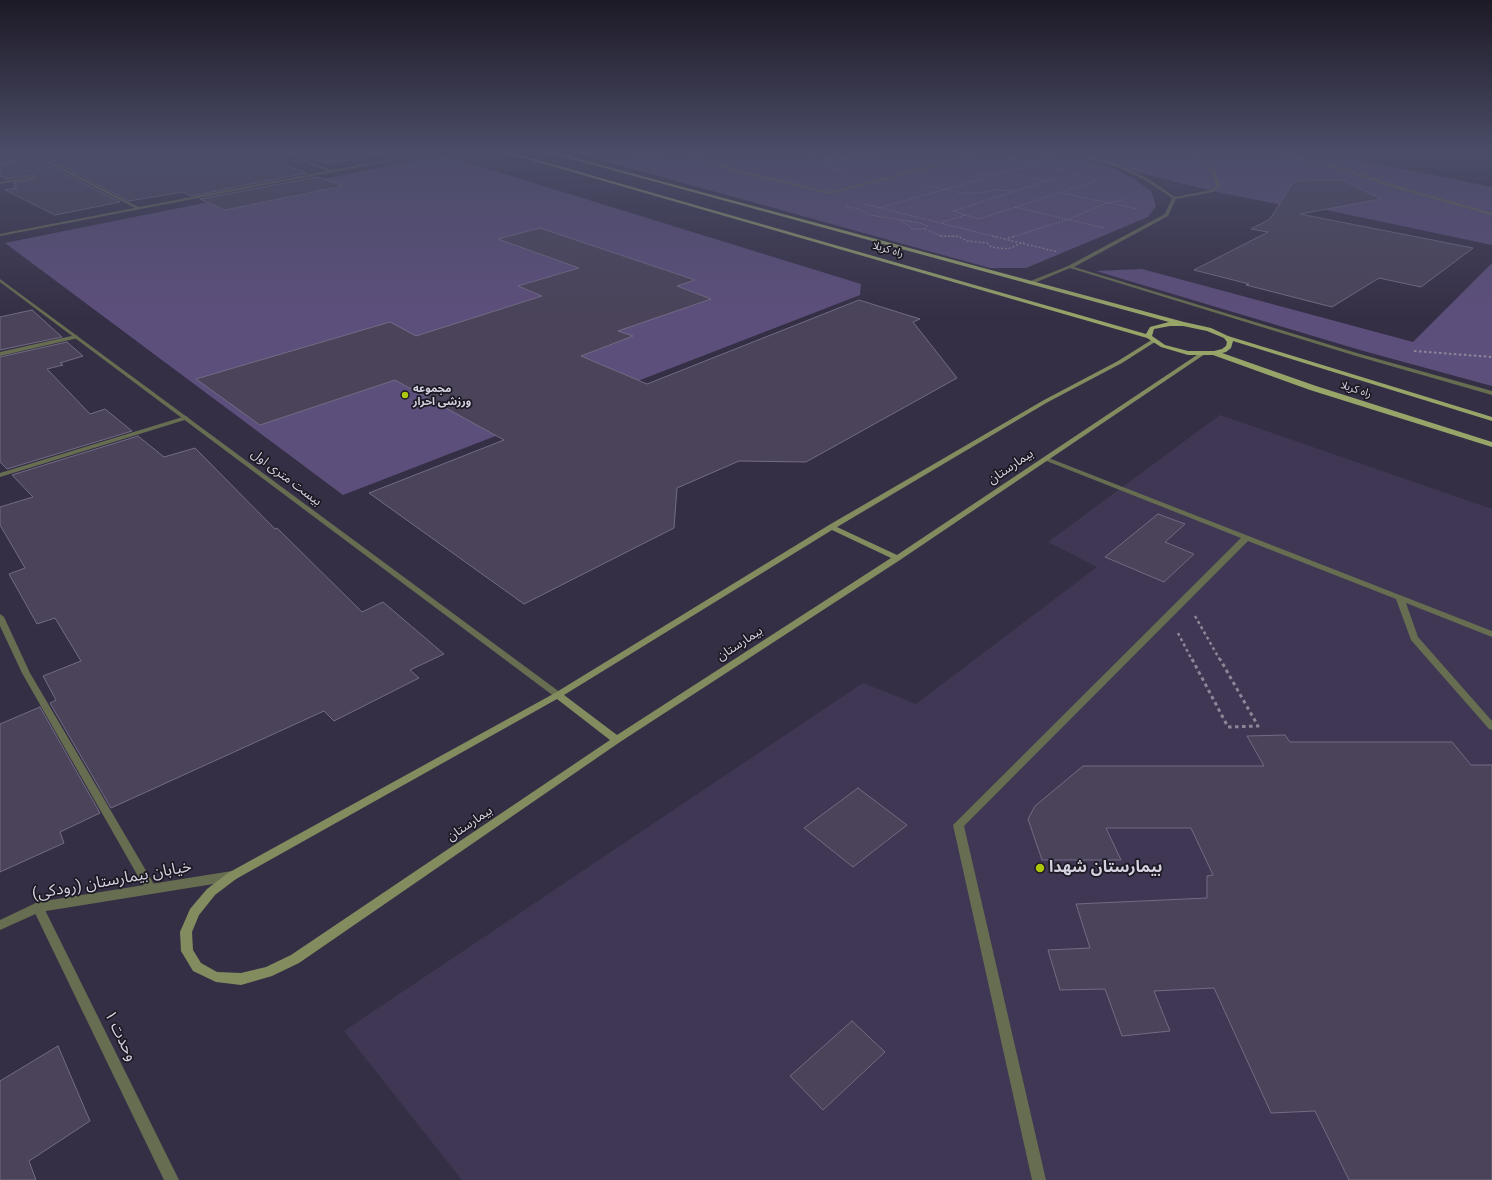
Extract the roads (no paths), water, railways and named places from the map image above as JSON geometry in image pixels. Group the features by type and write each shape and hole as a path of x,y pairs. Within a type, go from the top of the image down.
{"main road":[{"name":"راه کربلا","path":"695,207 1151,339 1174,350 1202,354 1214,353 1313,388 1492,444"},
{"name":"راه کربلا","path":"751,207 1183,324 1209,329 1226,337 1492,419"},
{"path":"232,876 558,695 832,527 1046,401 1120,362 1151,339 1149,332 1152,328 1170,324 1183,324"},
{"path":"1214,353 1224,351 1229,347 1230,342 1226,337"},
{"name":"بیمارستان","path":"232,876 211,892 194,912 186,932 187,951 197,967 216,977 241,978 268,972 295,959 617,740 897,558 1202,354"},
{"path":"832,527 897,558"},
{"path":"558,695 617,740"}],"street":[{"path":"0,235 143,207"},
{"path":"1030,283 1070,267 1132,234 1167,215 1170,207"},
{"path":"1467,207 1492,214"},
{"path":"1070,267 1358,355 1492,392"},
{"name":"بیست متری اول","path":"0,280 558,695"},
{"path":"0,354 76,337"},
{"path":"0,475 186,418"},
{"path":"1046,459 1492,634"},
{"path":"1040,1180 958,825 1246,538"},
{"path":"1400,598 1414,638 1492,727"},
{"path":"0,617 26,673 151,889"},
{"name":"خیابان بیمارستان (رودکی)","path":"0,924 38,907 232,876"},
{"name":"وحدت ۱","path":"38,907 172,1180"}],"place":[{"name":"مجموعه ورزشی احرار","path":"405,395"},
{"name":"بیمارستان شهدا","path":"1040,868"}]}
